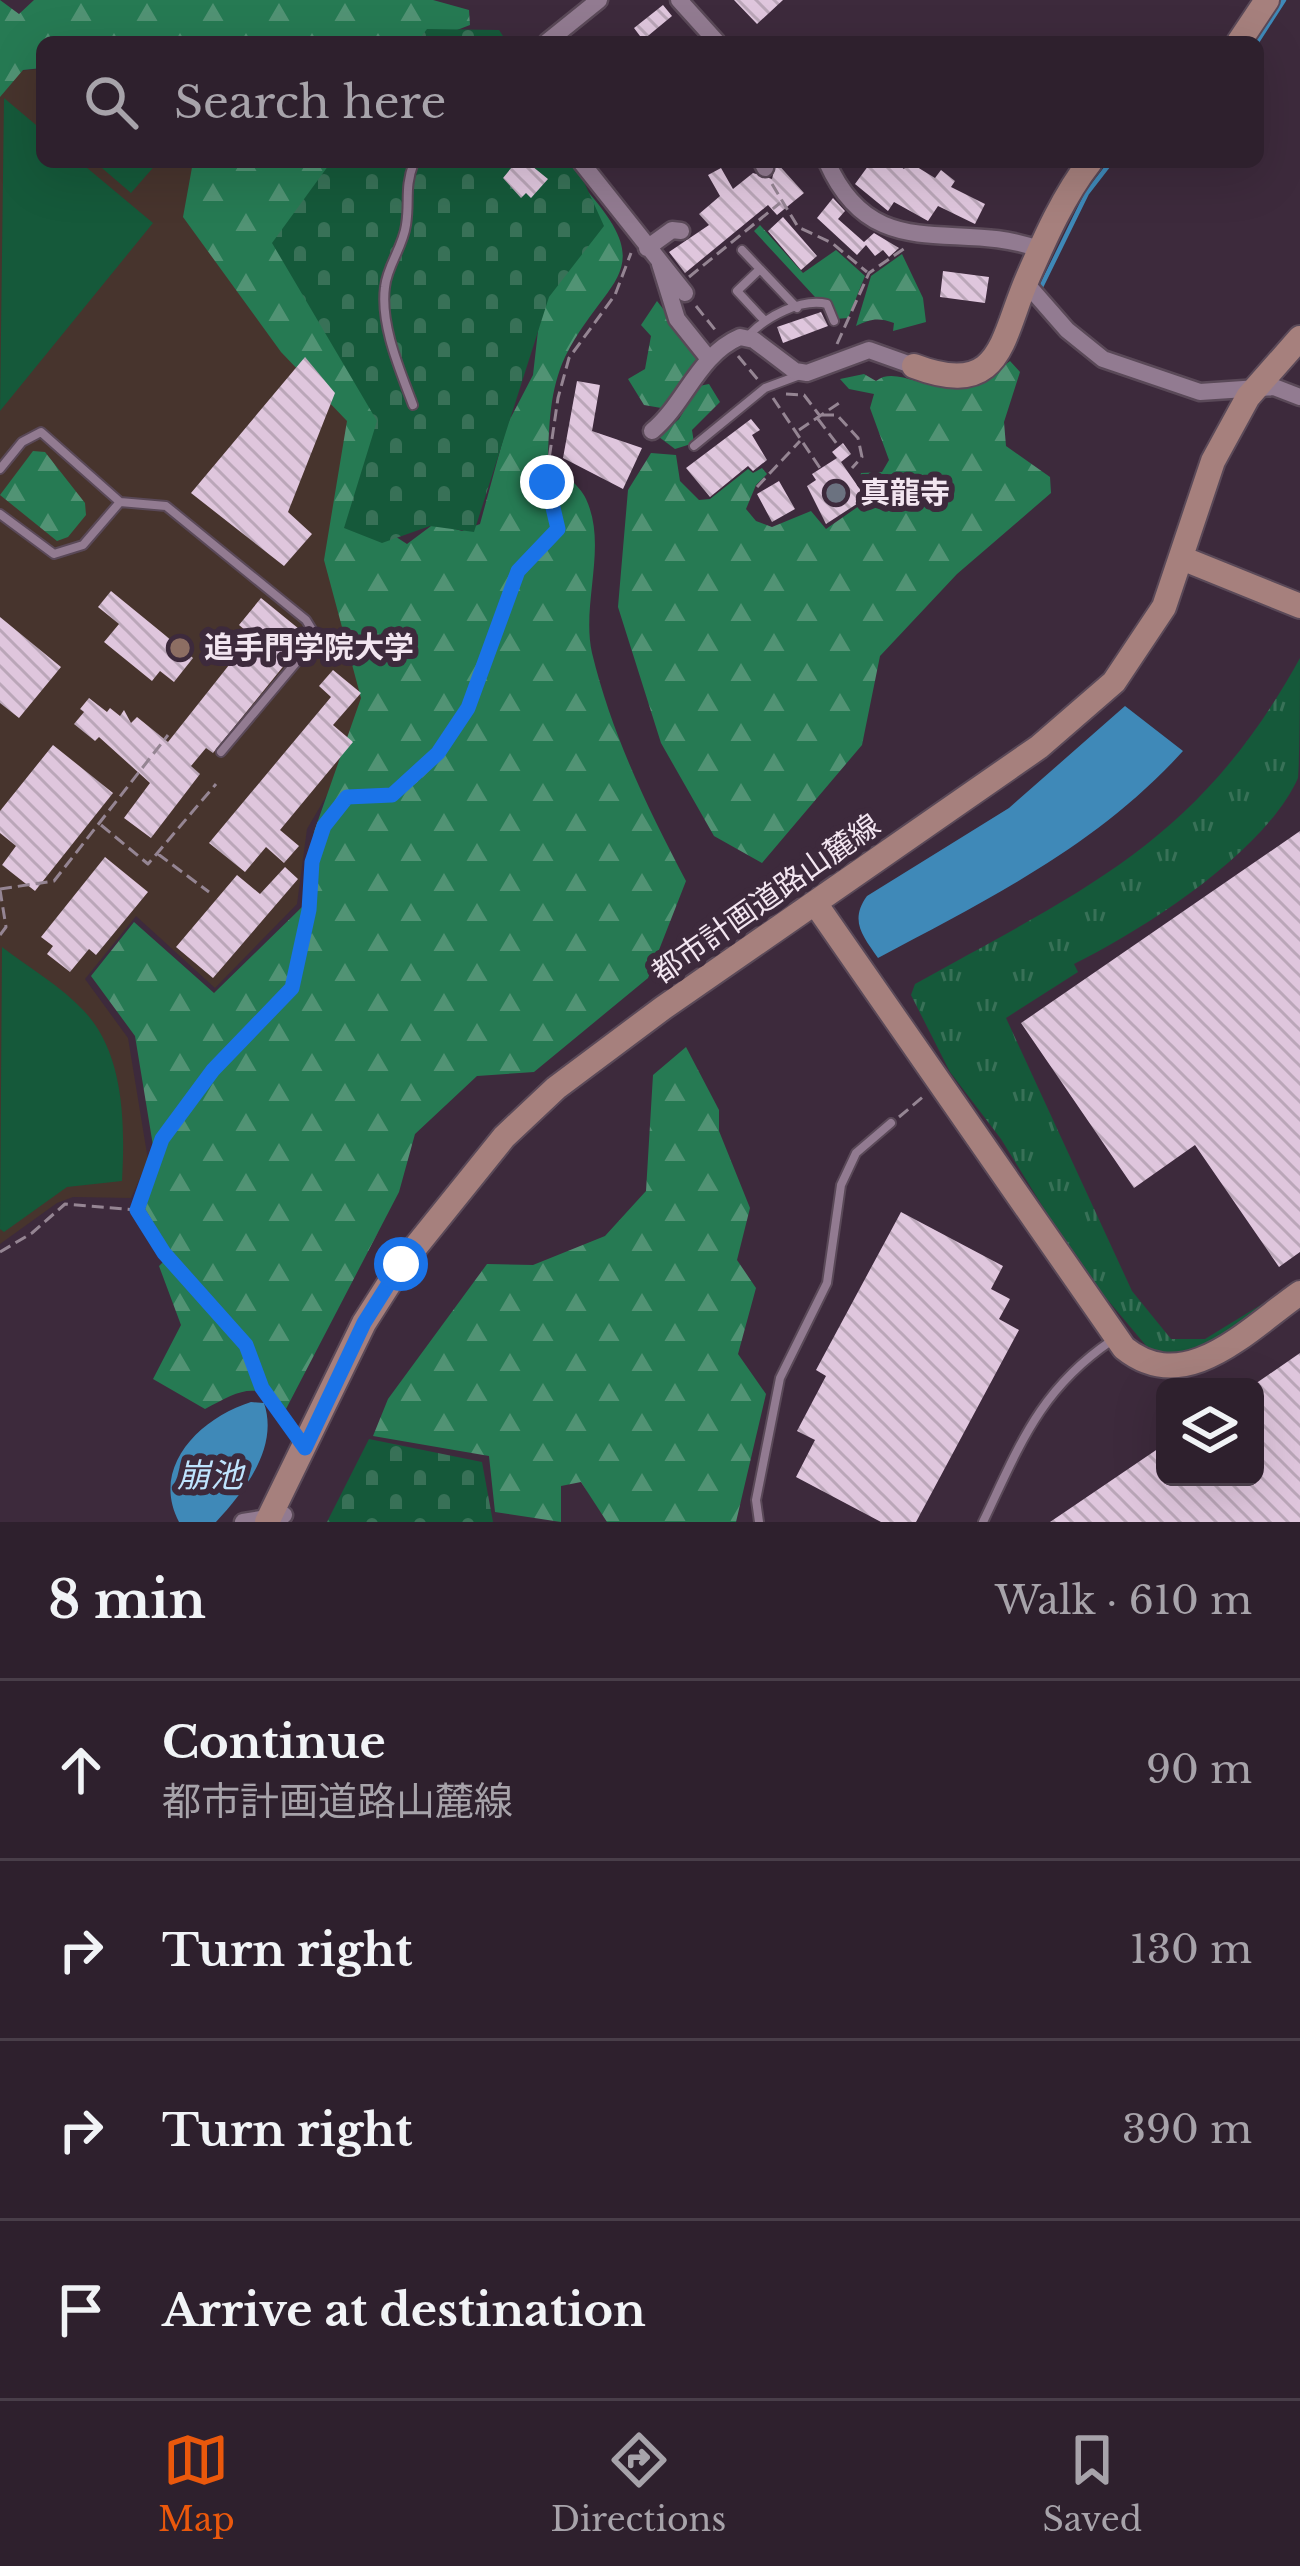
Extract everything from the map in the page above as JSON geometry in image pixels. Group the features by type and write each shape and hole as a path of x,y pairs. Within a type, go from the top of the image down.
{"street":[{"path":"554,36 599,0"},
{"path":"679,0 712,36"},
{"path":"1243,36 1267,0"},
{"path":"586,168 682,289"},
{"path":"830,168 845,196 892,229 918,237 992,236 1041,250"},
{"path":"652,431 674,413 709,359 733,340 782,367 807,373 877,350 953,376 992,362 1008,341 1025,282 1087,168"},
{"path":"643,243 672,230 681,231"},
{"path":"660,263 677,319 709,359"},
{"path":"1025,282 1066,330 1102,359 1200,392 1257,386 1300,397"},
{"name":"都市計画道路山麓線","path":"266,1519 364,1323 401,1264 504,1137 556,1088 663,1008 1039,747 1114,682 1164,607 1184,559 1213,461 1257,386 1300,338"},
{"path":"1184,559 1300,606"},
{"path":"815,903 1115,1338 1137,1358 1174,1370 1205,1359 1300,1293"}],"lane":[{"path":"412,168 404,189 403,242 385,286 387,321 413,405"},
{"path":"742,250 797,308"},
{"path":"760,269 737,291 764,320"},
{"path":"740,344 764,320 797,308 826,304 834,321"},
{"path":"694,446 765,388 807,373"},
{"path":"0,469 22,442 41,433 120,502 166,506 314,633 310,646 221,752"},
{"path":"0,514 54,554 83,545 120,502"},
{"path":"759,1522 756,1500 780,1378 827,1283 841,1185 856,1153 891,1124"},
{"path":"983,1522 1036,1410 1059,1383 1115,1338"}],"path":[{"path":"765,168 798,227 832,243 868,273"},
{"path":"721,337 682,289 781,202"},
{"path":"832,362 832,350 847,331 868,273 918,237"},
{"path":"137,1210 162,1139 213,1070 292,988 309,910 312,862 328,819 347,797 392,795 404,787 438,753 468,708 518,571 558,529 547,473 568,358 615,295 643,243"},
{"path":"740,344 760,383"},
{"path":"820,468 799,430 773,399 800,393 837,444"},
{"path":"799,430 842,401"},
{"path":"820,416 839,417 860,441 862,458 852,468"},
{"path":"757,487 802,440"},
{"path":"0,934 6,927 0,889 54,881 168,735"},
{"path":"99,824 148,864 216,784"},
{"path":"157,853 209,892"},
{"path":"891,1124 930,1091"},
{"path":"0,1252 32,1234 65,1204 137,1210"},
{"path":"137,1210 164,1253 246,1345 262,1388 305,1448"}],"shaded area":[{"name":"追手門学院大学","path":"36,69 36,168 208,168 362,419 378,708 307,829 297,904 215,988 136,916 85,979 128,1038 148,1160 131,1198 73,1197 57,1203 0,1244 0,72"}],"green space":[{"path":"0,0 19,14 34,0 433,0 469,10 470,25 442,36 36,36 36,69 23,70 0,97"},
{"path":"427,29 499,30 503,36 422,36"},
{"path":"4,98 36,125 36,168 87,168 153,223 0,411"},
{"path":"102,168 153,168 131,193"},
{"path":"192,168 360,168 395,416 370,520 407,544 435,523 462,531 480,524 507,425 533,375 539,322 579,182 604,212 623,256 610,290 560,369 551,407 548,459 579,488 592,517 592,653 632,770 686,881 648,978 534,1072 477,1076 415,1134 399,1192 286,1409 266,1394 247,1391 205,1409 153,1379 181,1325 159,1266 172,1253 145,1209 157,1170 135,1036 91,976 134,922 214,993 302,907 314,832 361,698 324,560 347,421 281,352 183,217"},
{"path":"327,168 578,168 604,226 549,297 474,532 430,526 382,543 344,528 377,421 272,243"},
{"path":"760,225 803,273 836,250 865,276 848,318 835,319 828,302 815,297 754,231"},
{"path":"902,254 923,298 926,322 893,331 894,323 883,320 856,326 871,276"},
{"path":"657,301 700,356 667,409 644,405 628,379 645,369 651,336 641,325"},
{"path":"1010,361 1020,372 1004,422 1006,446 1050,477 1051,493 957,574 880,656 862,745 762,863 714,836 661,743 618,607 628,490 651,453 676,455 680,481 699,500 710,499 748,469 753,473 762,468 767,474 756,485 746,509 756,521 772,527 811,511 826,529 869,499 859,482 861,473 882,472 889,460 870,408 874,394 849,389 840,379 864,374 876,381 887,376 945,386 965,384"},
{"path":"709,384 720,402 692,430 694,443 675,449 659,437 679,419 699,386"},
{"path":"33,451 45,452 85,503 86,515 68,537 57,541 0,495"},
{"path":"1300,658 1298,778 1282,806 1200,886 1074,964 1078,972 1006,1018 1132,1291 1171,1339 1205,1339 1300,1281 1300,1289 1202,1354 1163,1356 1148,1348 1080,1267 1001,1139 950,1072 911,995 915,984 1087,886 1180,816 1262,721"},
{"path":"2,947 65,993 98,1028 115,1069 123,1137 122,1181 67,1187 4,1232 0,1229"},
{"path":"686,1047 719,1110 719,1131 750,1208 737,1260 756,1288 738,1354 766,1394 736,1522 607,1522 581,1482 561,1486 561,1522 495,1512 489,1456 373,1436 388,1399 487,1264 533,1265 605,1236 646,1191 653,1075"},
{"path":"369,1439 482,1462 493,1522 327,1522"}],"water":[{"path":"1125,706 1183,751 1115,815 1040,868 878,958 859,921 867,896 1009,808"},
{"name":"崩池","path":"251,1402 264,1403 267,1436 248,1482 216,1522 179,1522 171,1482 185,1447 214,1420"}],"building":[{"path":"734,0 783,0 757,24"},
{"path":"663,5 672,16 648,36 640,36 634,28"},
{"path":"511,168 534,168 548,179 531,198 526,193 521,198 503,178"},
{"path":"721,168 733,189 753,173 772,179 775,168 781,168 804,193 777,215 768,205 685,273 669,252 709,225 699,214 720,196 708,175"},
{"path":"867,168 919,168 935,178 941,170 955,181 951,187 985,204 975,224 938,206 928,221 894,202 888,211 855,184"},
{"path":"833,198 845,211 838,219 864,242 874,233 899,248 889,257 883,250 875,256 866,245 857,255 817,218"},
{"path":"783,217 817,256 801,270 768,231"},
{"path":"943,271 989,277 985,303 940,297"},
{"path":"821,312 828,326 783,343 777,327"},
{"path":"305,357 335,393 288,512 312,534 284,566 191,493"},
{"path":"577,381 600,385 592,431 642,448 623,489 563,458"},
{"path":"751,419 760,430 752,435 767,460 753,471 748,466 710,497 686,468"},
{"path":"843,443 851,454 841,462 866,498 826,524 807,486 816,480 812,474 837,458 832,452"},
{"path":"779,481 795,509 772,522 757,494"},
{"path":"111,591 193,658 174,682 160,671 152,681 104,642 119,624 98,607"},
{"path":"261,598 304,633 303,642 213,753 206,748 191,766 200,774 151,838 124,818 150,783 99,737 95,741 74,724 84,712 80,709 89,698 107,712 110,708 120,716 124,710 131,723 137,717 168,742 252,636 239,625"},
{"path":"0,617 61,667 19,718 0,703"},
{"path":"333,670 361,693 333,725 353,742 280,830 299,846 284,863 266,847 245,872 209,843 331,697 319,686"},
{"path":"53,745 113,793 35,891 2,865 16,846 0,833 0,811"},
{"path":"1300,831 1300,1252 1279,1267 1195,1145 1134,1188 1021,1023"},
{"path":"105,857 148,892 96,955 89,949 70,972 47,954 53,946 41,937"},
{"path":"285,867 298,879 213,978 176,947 237,875 260,894"},
{"path":"901,1212 1003,1266 991,1289 1010,1299 999,1319 1019,1330 916,1522 881,1522 796,1477 815,1440 797,1431 826,1376 816,1370"},
{"path":"1300,1353 1300,1522 1050,1522 1156,1450 1156,1486 1264,1486 1264,1378"}],"waterway":[{"path":"1261,36 1284,0"},
{"path":"1041,287 1087,193 1106,168"}],"place":[{"name":"真龍寺","path":"836,493"},
{"name":"追手門学院大学","path":"180,648"}],"route":[{"path":"401,1264 364,1323 305,1448 262,1388 246,1345 164,1253 137,1210 144,1201 162,1139 213,1070 292,988 309,910 312,862 328,819 347,797 392,795 404,787 461,722 518,571 558,529 547,482"}]}
